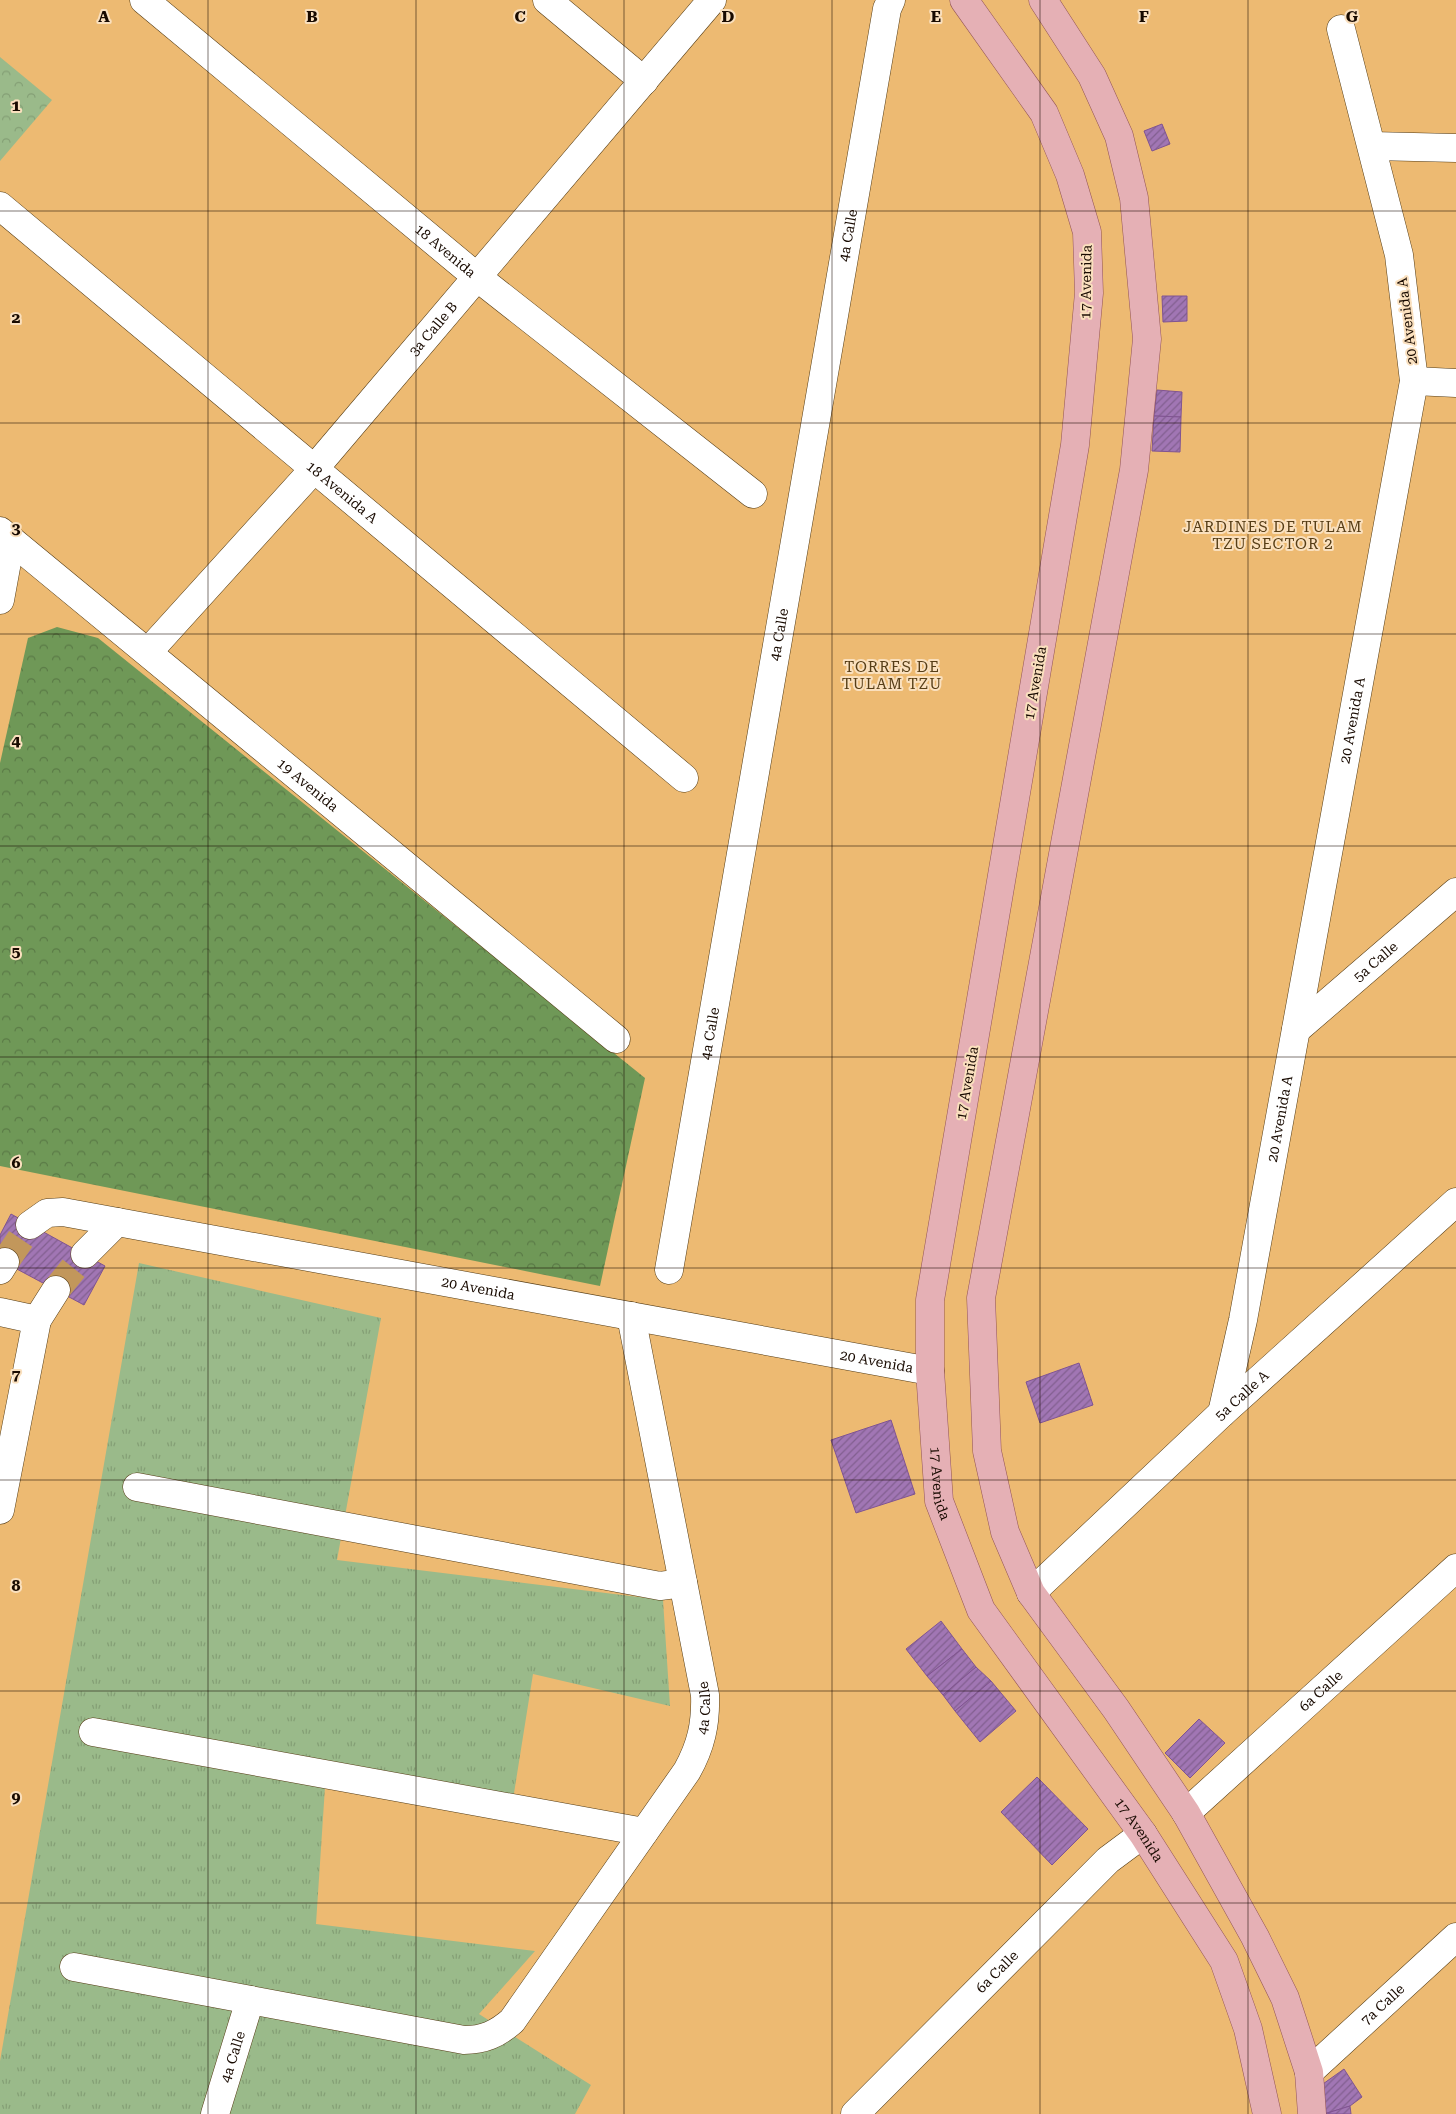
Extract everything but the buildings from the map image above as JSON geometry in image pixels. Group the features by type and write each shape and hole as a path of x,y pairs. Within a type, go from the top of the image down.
{"main road":[{"name":"17 Avenida","path":"964,0 1012,66 1048,122 1070,175 1087,232 1089,293 1075,445 930,1300 930,1371 939,1501 981,1610 1143,1834 1224,1961 1248,2030 1267,2114"},
{"path":"1043,0 1092,76 1118,136 1134,198 1147,339 1134,470 982,1298 987,1451 1005,1532 1031,1593 1116,1709 1186,1814 1255,1937 1285,1998 1310,2072 1312,2114"}],"street":[{"name":"18 Avenida","path":"144,0 477,277 753,494"},
{"path":"546,0 644,81"},
{"name":"3a Calle B","path":"148,652 314,469 712,0"},
{"name":"4a Calle","path":"669,1270 885,19 891,0"},
{"name":"20 Avenida A","path":"1222,1413 1243,1320 1414,381 1399,255 1341,29"},
{"path":"1372,146 1456,148"},
{"name":"18 Avenida A","path":"0,206 684,778"},
{"path":"1414,381 1456,383"},
{"path":"0,600 6,535"},
{"name":"19 Avenida","path":"6,535 616,1039"},
{"name":"5a Calle","path":"1296,1030 1456,892"},
{"name":"5a Calle A","path":"1031,1593 1222,1413 1456,1202"},
{"name":"20 Avenida","path":"30,1225 40,1217 55,1212 117,1222 930,1371"},
{"path":"85,1254 117,1222"},
{"path":"0,1510 38,1320 56,1290"},
{"path":"0,1312 38,1320"},
{"name":"4a Calle","path":"215,2114 250,2000 464,2040 490,2036 502,2030 512,2021 687,1771 696,1754 703,1735 706,1715 705,1695 631,1316"},
{"path":"138,1487 660,1586 683,1583"},
{"name":"6a Calle","path":"1186,1814 1456,1568"},
{"path":"93,1732 644,1832"},
{"name":"6a Calle","path":"854,2114 1108,1860 1143,1834"},
{"name":"7a Calle","path":"1310,2072 1456,1937"},
{"path":"74,1967 250,2000"}],"green space":[{"path":"0,57 52,100 0,161"},
{"path":"57,627 98,638 645,1078 600,1286 0,1166 0,763 28,638"},
{"path":"139,1263 381,1318 337,1560 663,1600 670,1706 533,1674 511,1812 326,1772 316,1924 535,1951 479,2014 591,2085 575,2114 0,2114 0,2061"}],"tunnel":[{"path":"5,1262 30,1225"},
{"path":"56,1290 85,1254"}],"district":[{"name":"JARDINES DE TULAM TZU SECTOR 2","path":"1273,536"},
{"name":"TORRES DE TULAM TZU","path":"892,676"}]}
